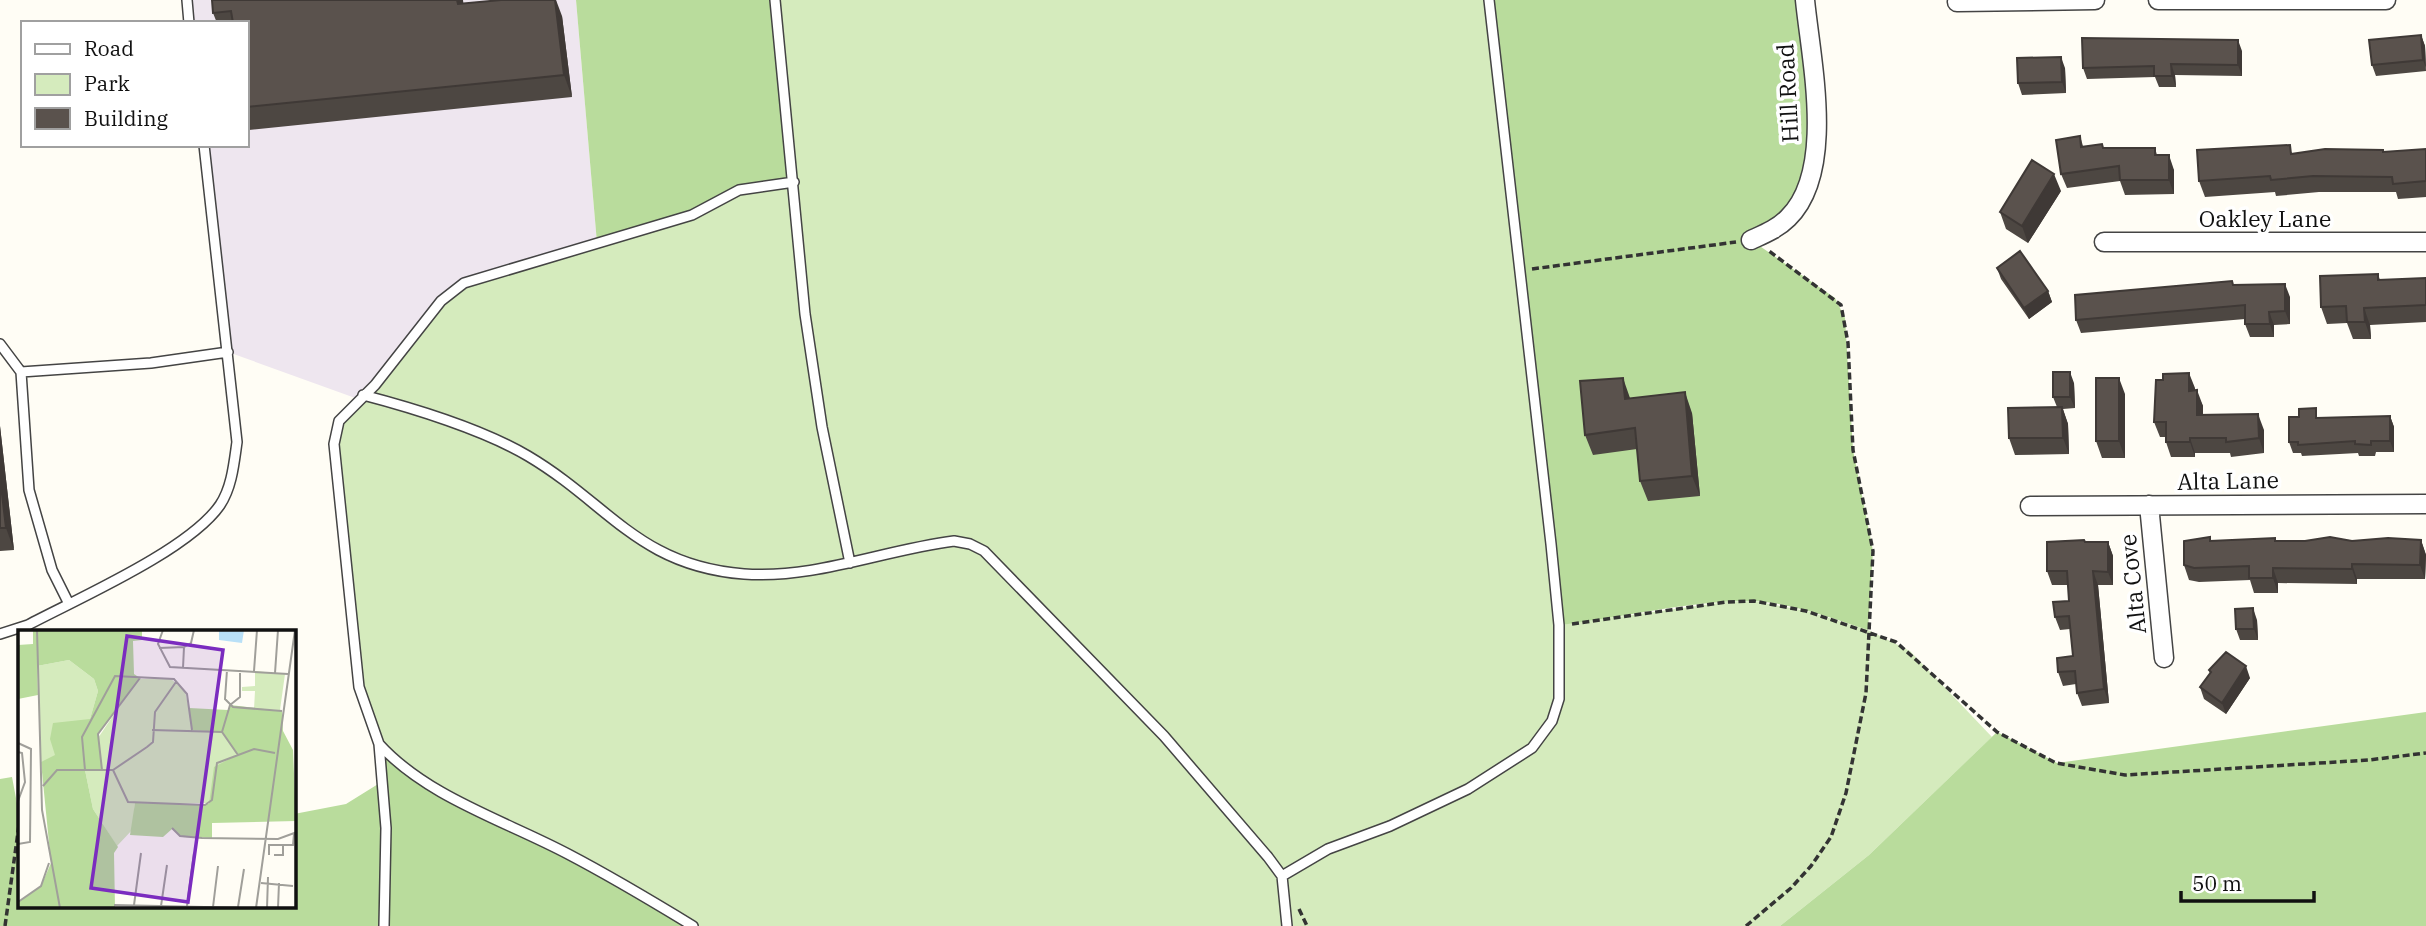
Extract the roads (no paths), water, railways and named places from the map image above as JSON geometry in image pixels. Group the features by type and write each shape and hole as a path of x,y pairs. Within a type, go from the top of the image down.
{"street":[{"name":"Hill Road","path":"1751,240 1774,230 1788,218 1804,194 1814,162 1814,90 1805,0"},
{"path":"1957,2 2095,0"},
{"path":"2158,0 2386,0"},
{"name":"Oakley Lane","path":"2104,242 2426,242"},
{"name":"Alta Lane","path":"2030,506 2426,504"},
{"name":"Alta Cove","path":"2149,505 2164,657"}],"lane":[{"path":"187,0 189,21"},
{"path":"775,0 812,365 850,563"},
{"path":"1282,876 1328,849 1390,826 1468,789 1532,748 1552,721 1559,699 1559,625 1489,0"},
{"path":"0,634 28,625 190,537 222,502 233,473 237,443 204,147"},
{"path":"384,926 386,828 379,744 359,687 334,465 339,421 375,385 440,301 464,283 692,215 739,190 794,182"},
{"path":"0,344 21,372 29,490 52,570 69,604"},
{"path":"21,372 151,363 228,352"},
{"path":"363,395 492,437 527,455 633,537 678,560 742,574 775,575 850,563 954,541 970,544 984,551 1164,736 1282,876 1287,926"},
{"path":"379,744 393,759 435,786 567,853 693,926"}]}
